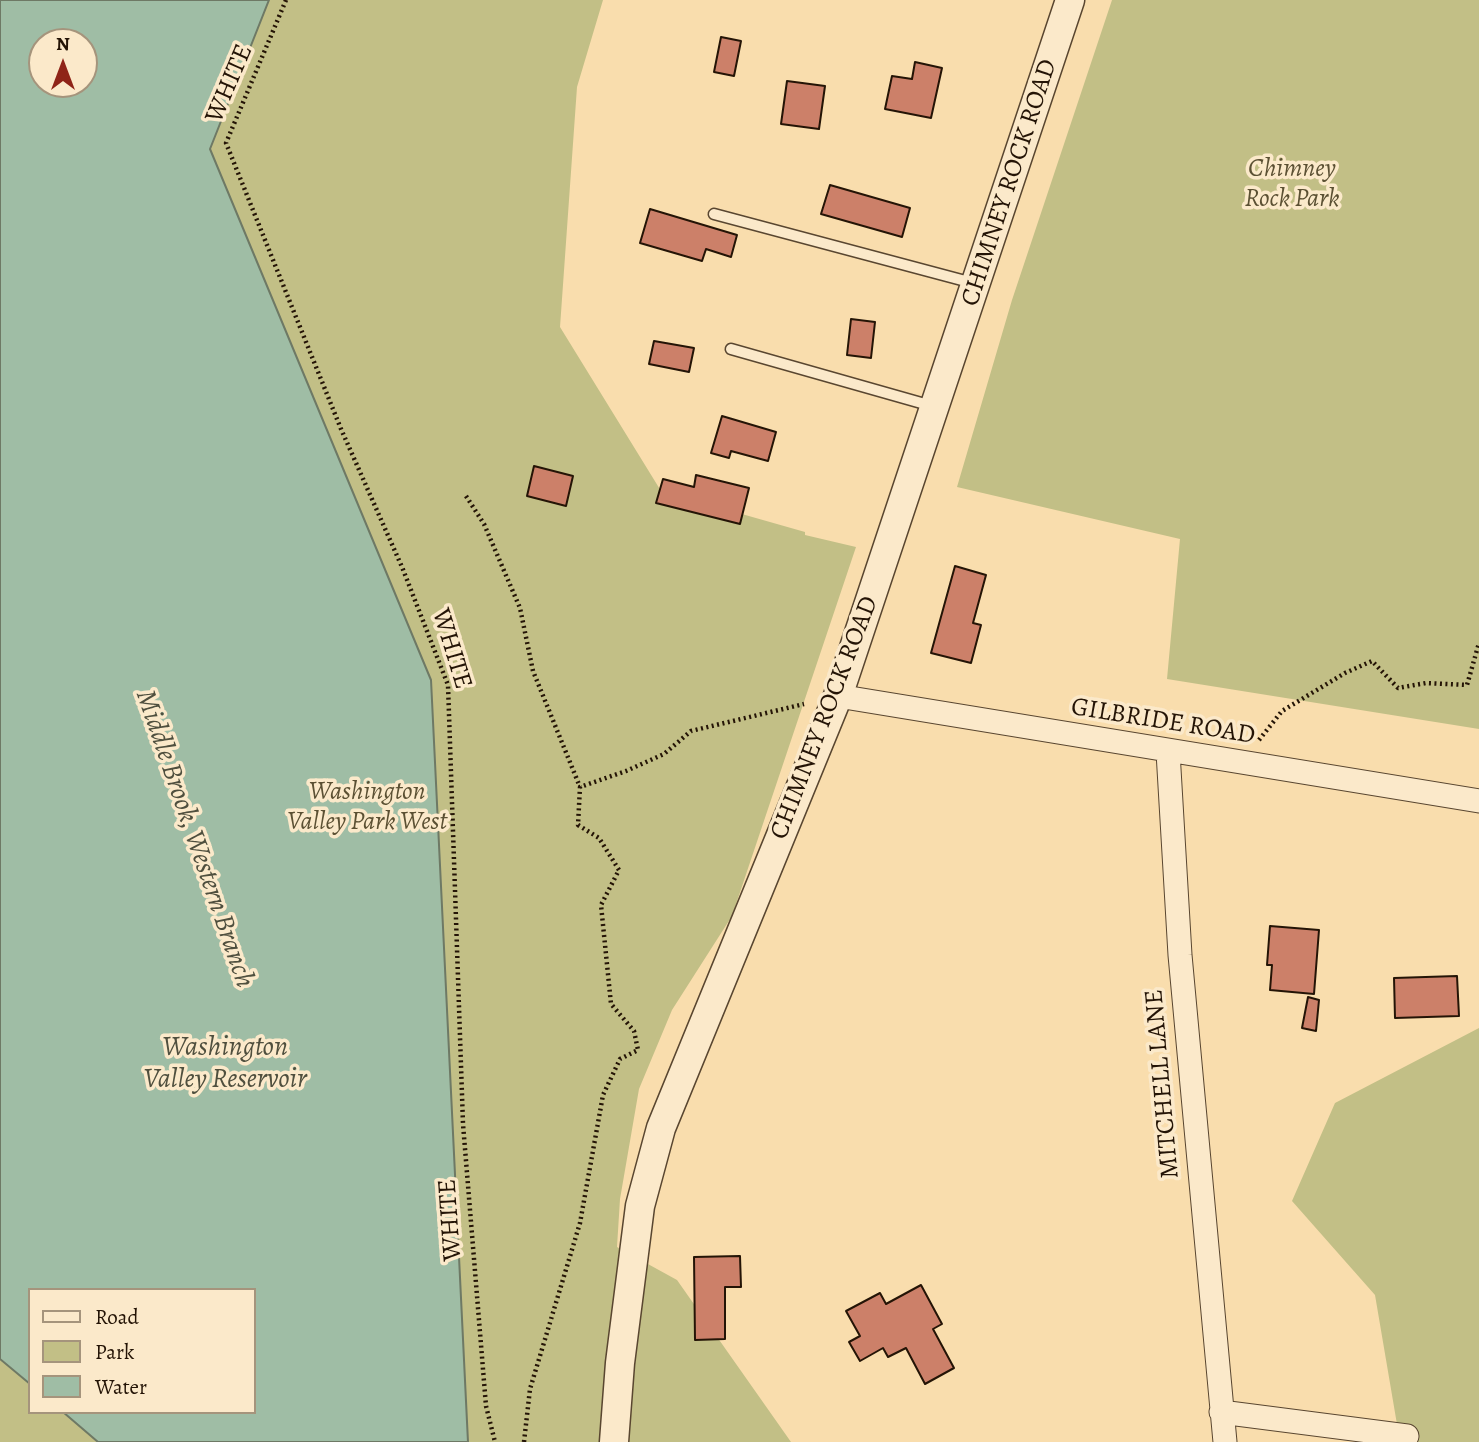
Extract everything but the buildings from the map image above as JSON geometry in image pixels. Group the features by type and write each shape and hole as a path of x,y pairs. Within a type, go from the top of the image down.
{"street":[{"name":"CHIMNEY ROCK ROAD","path":"614,1442 620,1363 640,1206 662,1128 838,696 1070,0"},
{"name":"GILBRIDE ROAD","path":"838,696 1479,801"},
{"name":"MITCHELL LANE","path":"1168,751 1180,955 1225,1442"},
{"path":"1221,1412 1406,1436"}],"lane":[{"path":"714,214 976,284"},
{"path":"731,349 935,407"}],"path":[{"name":"WHITE","path":"286,0 226,144 341,429 402,567 448,685 463,1124 486,1406 495,1442"},
{"path":"466,496 500,556 520,608 533,671 580,787 578,825 599,838 619,870 601,905 611,1004 634,1031 638,1050 620,1059 603,1095 580,1223 530,1389 524,1442"},
{"path":"1252,765 1258,741 1282,711 1345,673 1372,661 1398,688 1426,683 1466,685 1479,643"},
{"path":"580,787 664,754 691,731 838,696"}],"green space":[{"name":"Washington Valley Park West","path":"0,0 603,0 577,87 560,327 661,491 805,532 805,535 856,547 732,916 672,1010 639,1089 620,1199 617,1247 677,1280 791,1442 0,1442"},
{"name":"Chimney Rock Park","path":"1112,0 1479,0 1479,729 1167,679 1180,539 957,487 1012,300"},
{"path":"1479,1028 1479,1442 1400,1442 1375,1295 1292,1201 1335,1103"}],"water":[{"name":"Washington Valley Reservoir","path":"0,0 269,0 210,149 431,680 468,1442 98,1442 65,1414 256,1414 256,1288 28,1288 28,1382 0,1359"}],"water label":[{"name":"Middle Brook, Western Branch","path":"194,839"}]}
